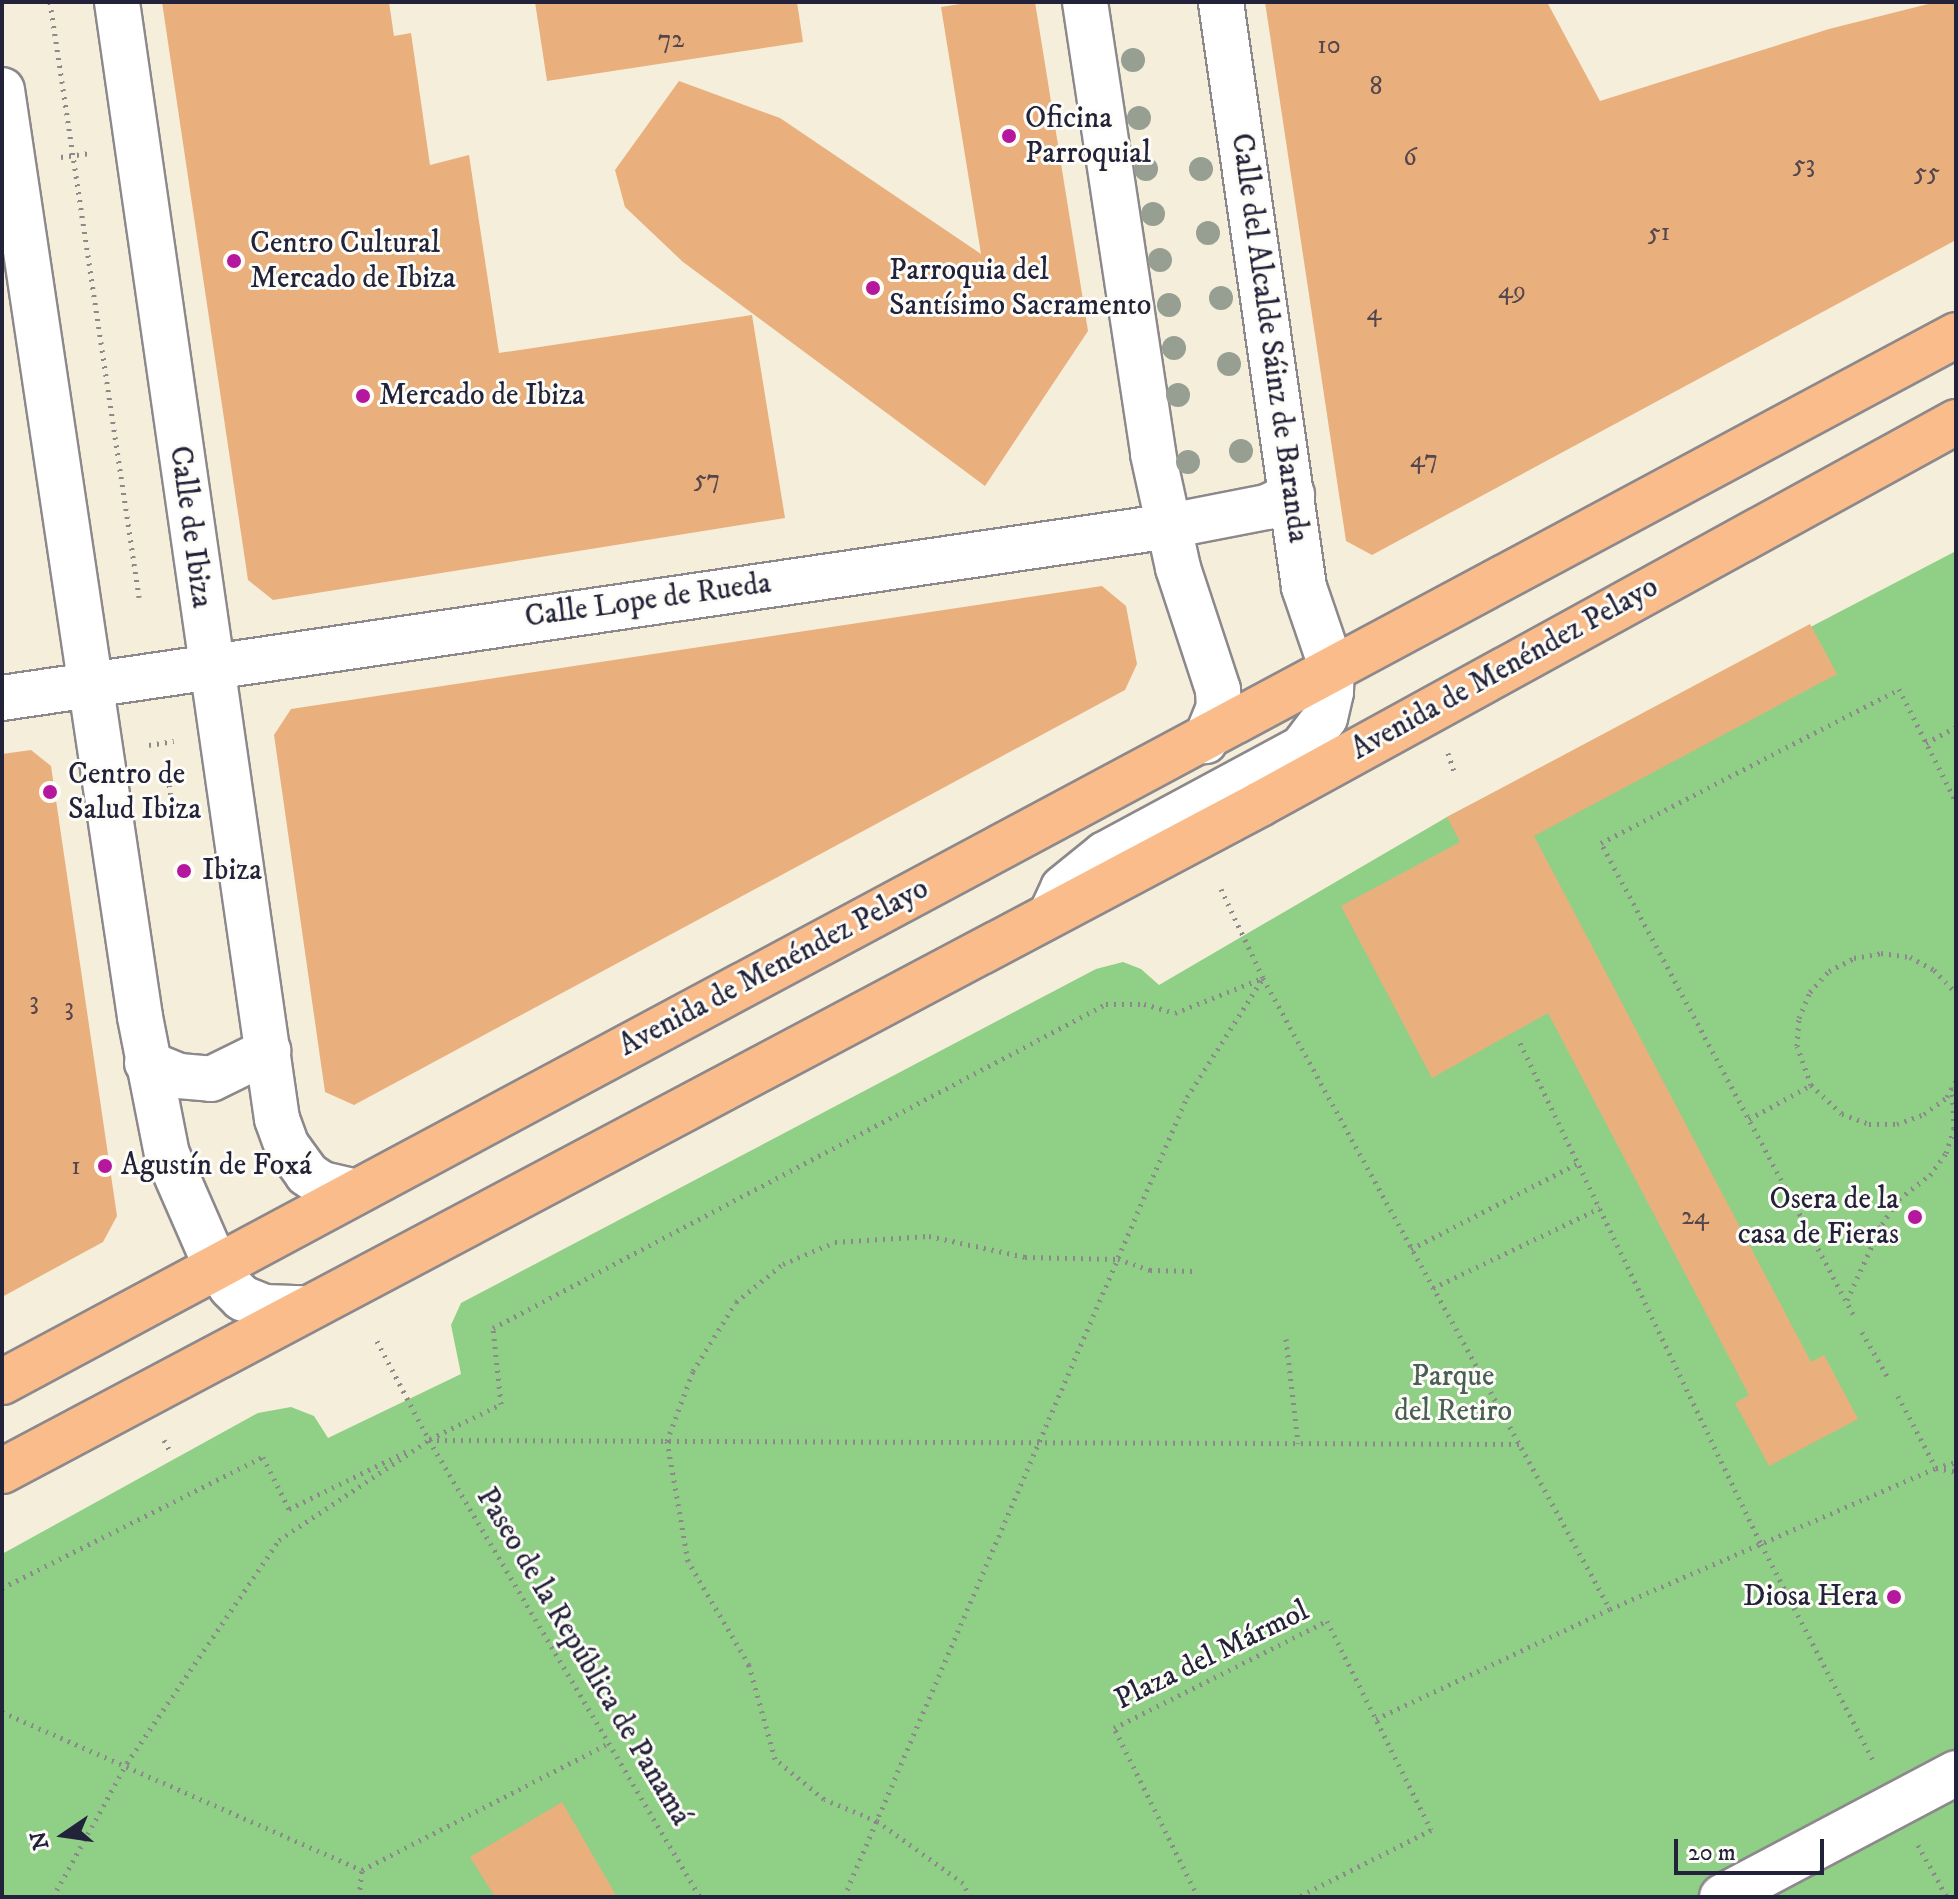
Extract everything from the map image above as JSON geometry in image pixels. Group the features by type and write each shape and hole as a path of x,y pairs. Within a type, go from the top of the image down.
{"main road":[{"name":"Avenida de Menéndez Pelayo","path":"2,1382 352,1191 1205,741 1332,669 1956,335"},
{"name":"Avenida de Menéndez Pelayo","path":"2,1471 302,1308 1260,804 1956,422"}],"street":[{"name":"Calle de Ibiza","path":"117,2 208,666 277,1119 291,1153 322,1184 352,1191"},
{"path":"1085,2 1153,454 1169,526 1216,678 1219,707 1205,741"},
{"name":"Calle del Alcalde Sáinz de Baranda","path":"1221,2 1304,587 1332,669"},
{"path":"2,90 147,1063 167,1154 216,1266 242,1298 264,1307 302,1308"},
{"name":"Calle Lope de Rueda","path":"2,698 1169,526 1267,507 1292,495"},
{"name":"Avenida de Menéndez Pelayo","path":"1052,912 1063,888 1105,854 1302,748 1325,718 1332,669"},
{"path":"147,1063 179,1076 211,1079 268,1051"},
{"path":"1722,1897 1894,1802 1956,1773"}],"path":[{"path":"50,2 139,597"},
{"path":"12,163 139,147"},
{"path":"79,606 198,587"},
{"path":"1853,1314 1601,843 1899,689 1956,802"},
{"path":"1926,743 1956,727"},
{"path":"166,761 173,812"},
{"path":"1221,889 1263,978 1610,1609"},
{"path":"1954,1084 1924,1114 1897,1124 1869,1124 1842,1114 1811,1085 1797,1046 1799,1018 1810,992 1829,971 1854,958 1881,953 1910,957 1934,970 1955,992"},
{"path":"844,1897 1042,1442 1187,1097 1263,978"},
{"path":"2,1588 263,1457 289,1509 501,1404 493,1328 1106,1004 1144,1004 1175,1013 1263,978"},
{"path":"1520,1043 1761,1544 1894,1802"},
{"path":"1847,1301 1882,1224 1899,1199 1930,1175 1946,1153 1954,1128 1954,1084"},
{"path":"1749,1119 1811,1085"},
{"path":"1411,1249 1578,1163"},
{"path":"1433,1288 1600,1208"},
{"path":"970,1897 963,1883 877,1821 824,1799 775,1759 749,1665 688,1561 667,1441 693,1371 736,1302 783,1264 835,1242 929,1236 1025,1257 1118,1259 1150,1270 1194,1271"},
{"path":"1862,1332 1887,1376"},
{"path":"1286,1339 1298,1443"},
{"name":"Paseo de la República de Panamá","path":"377,1341 429,1440 700,1897"},
{"path":"1898,1396 1936,1468"},
{"path":"53,1897 127,1763 279,1540 429,1440 1519,1444"},
{"path":"1376,1719 1610,1609 1956,1462"},
{"path":"1936,1468 1956,1472"},
{"name":"Plaza del Mármol","path":"1198,1897 1114,1728 1327,1621 1431,1830 1298,1897"},
{"path":"2,1712 127,1763 362,1870"},
{"path":"362,1870 609,1743"},
{"path":"359,1897 362,1870"}],"green space":[{"name":"Parque del Retiro","path":"1956,551 1956,1897 2,1897 2,1554 258,1413 291,1407 314,1416 328,1438 461,1374 451,1325 461,1303 1096,969 1123,962 1141,969 1159,985 1447,817"}],"building":[{"path":"162,2 389,2 394,36 411,33 430,165 469,155 499,353 752,315 785,518 273,600 248,580"},
{"path":"535,2 797,2 803,42 547,81"},
{"name":"Parroquia del Santísimo Sacramento","path":"973,2 1035,2 1088,331 985,486 683,262 625,207 615,170 679,81 780,118 981,254 941,7"},
{"path":"1265,2 1547,2 1600,101 1829,29 1936,2 1956,2 1956,240 1372,555 1346,541"},
{"path":"1102,586 1126,606 1137,664 1125,690 354,1105 325,1092 274,735 291,709"},
{"path":"1810,624 1837,674 1534,836 1811,1362 1824,1355 1858,1419 1769,1466 1735,1403 1749,1395 1548,1013 1432,1078 1341,906 1460,842 1447,817"},
{"path":"31,750 51,766 117,1216 103,1242 2,1297 2,754"},
{"path":"562,1802 617,1897 495,1897 470,1857"}],"place":[{"name":"Oficina Parroquial","path":"1009,136"},
{"name":"Centro Cultural Mercado de Ibiza","path":"234,261"},
{"name":"Parroquia del Santísimo Sacramento","path":"873,288"},
{"name":"Mercado de Ibiza","path":"363,396"},
{"name":"Centro de Salud Ibiza","path":"50,792"},
{"name":"Ibiza","path":"184,871"},
{"name":"Agustín de Foxá","path":"105,1166"},
{"name":"Osera de la casa de Fieras","path":"1915,1217"},
{"name":"Diosa Hera","path":"1894,1597"}]}
